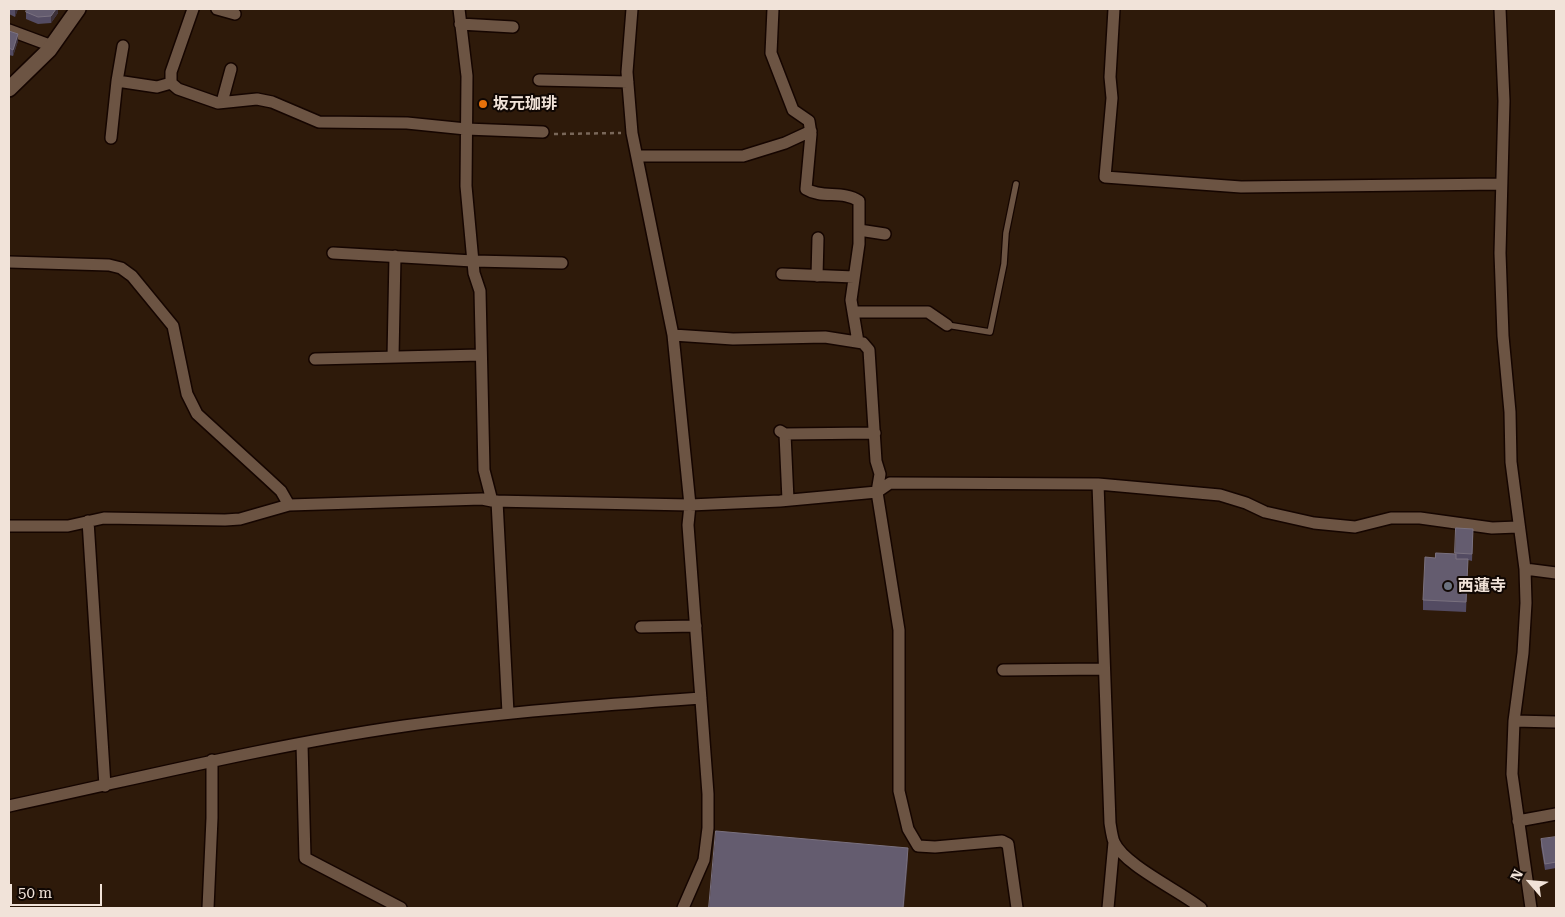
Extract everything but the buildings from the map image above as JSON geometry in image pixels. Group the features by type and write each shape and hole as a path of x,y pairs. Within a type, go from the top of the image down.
{"street":[{"path":"9,89 52,46 78,9"},
{"path":"193,9 171,72 172,83 178,89 222,102 257,99 272,102 319,122 407,124 466,129 543,132"},
{"path":"217,9 235,14"},
{"path":"459,9 467,76 466,186 472,261 480,291 484,470 494,501 508,713"},
{"path":"632,9 628,82 632,133 673,335 690,505 688,525 708,794 708,843 704,860 683,908"},
{"path":"773,9 771,53 793,110 809,121 806,189 813,194 847,196 859,201 859,230 851,300 858,342"},
{"path":"1114,9 1110,77 1112,98 1105,177 1241,187 1501,184"},
{"path":"1500,9 1504,101 1501,184 1503,336 1518,527 1525,569 1526,603 1523,653 1514,721 1512,774 1531,908"},
{"path":"460,24 513,27"},
{"path":"9,30 52,46"},
{"path":"111,138 116,81 123,46"},
{"path":"222,102 231,69"},
{"path":"539,80 628,82"},
{"path":"116,81 157,88 172,83"},
{"path":"637,156 744,156 785,143 810,131"},
{"path":"859,230 885,234"},
{"path":"817,276 818,238"},
{"path":"333,252 472,261 562,263"},
{"path":"393,357 395,256"},
{"path":"9,262 109,265 121,268 132,276 173,326 187,394 197,414 281,491 289,505"},
{"path":"782,274 854,277"},
{"path":"852,312 928,312 947,325"},
{"path":"673,335 733,339 825,337 863,343 869,350 876,461 880,474 877,492 899,630 899,791 908,829 918,846 935,847 1002,841 1008,844 1017,908"},
{"path":"315,359 481,355"},
{"path":"788,500 783,433 875,433"},
{"path":"9,526 68,526 104,518 240,519 289,505 482,499 494,501 690,505 788,500 877,492 890,483 1098,484 1220,494 1246,502 1266,512 1322,524 1355,527 1391,518 1420,518 1492,528 1518,527"},
{"path":"1098,484 1104,669 1110,773 1110,823 1114,842 1108,908"},
{"path":"88,521 105,786"},
{"path":"1525,569 1556,572"},
{"path":"641,627 696,626"},
{"path":"1003,670 1104,669"},
{"path":"9,806 105,786 212,760 404,726 508,713 701,698"},
{"path":"1514,721 1556,722"},
{"path":"302,744 306,858 400,908"},
{"path":"208,908 212,818 212,760"},
{"path":"1518,821 1556,814"},
{"path":"1114,842 1119,850 1134,863 1201,908"}],"lane":[{"path":"947,325 990,332 1004,264 1006,233 1016,184"}],"path":[{"path":"543,132 549,134 632,133"}],"place":[{"name":"坂元珈琲","path":"483,104"},
{"name":"西蓮寺","path":"1448,586"}]}
